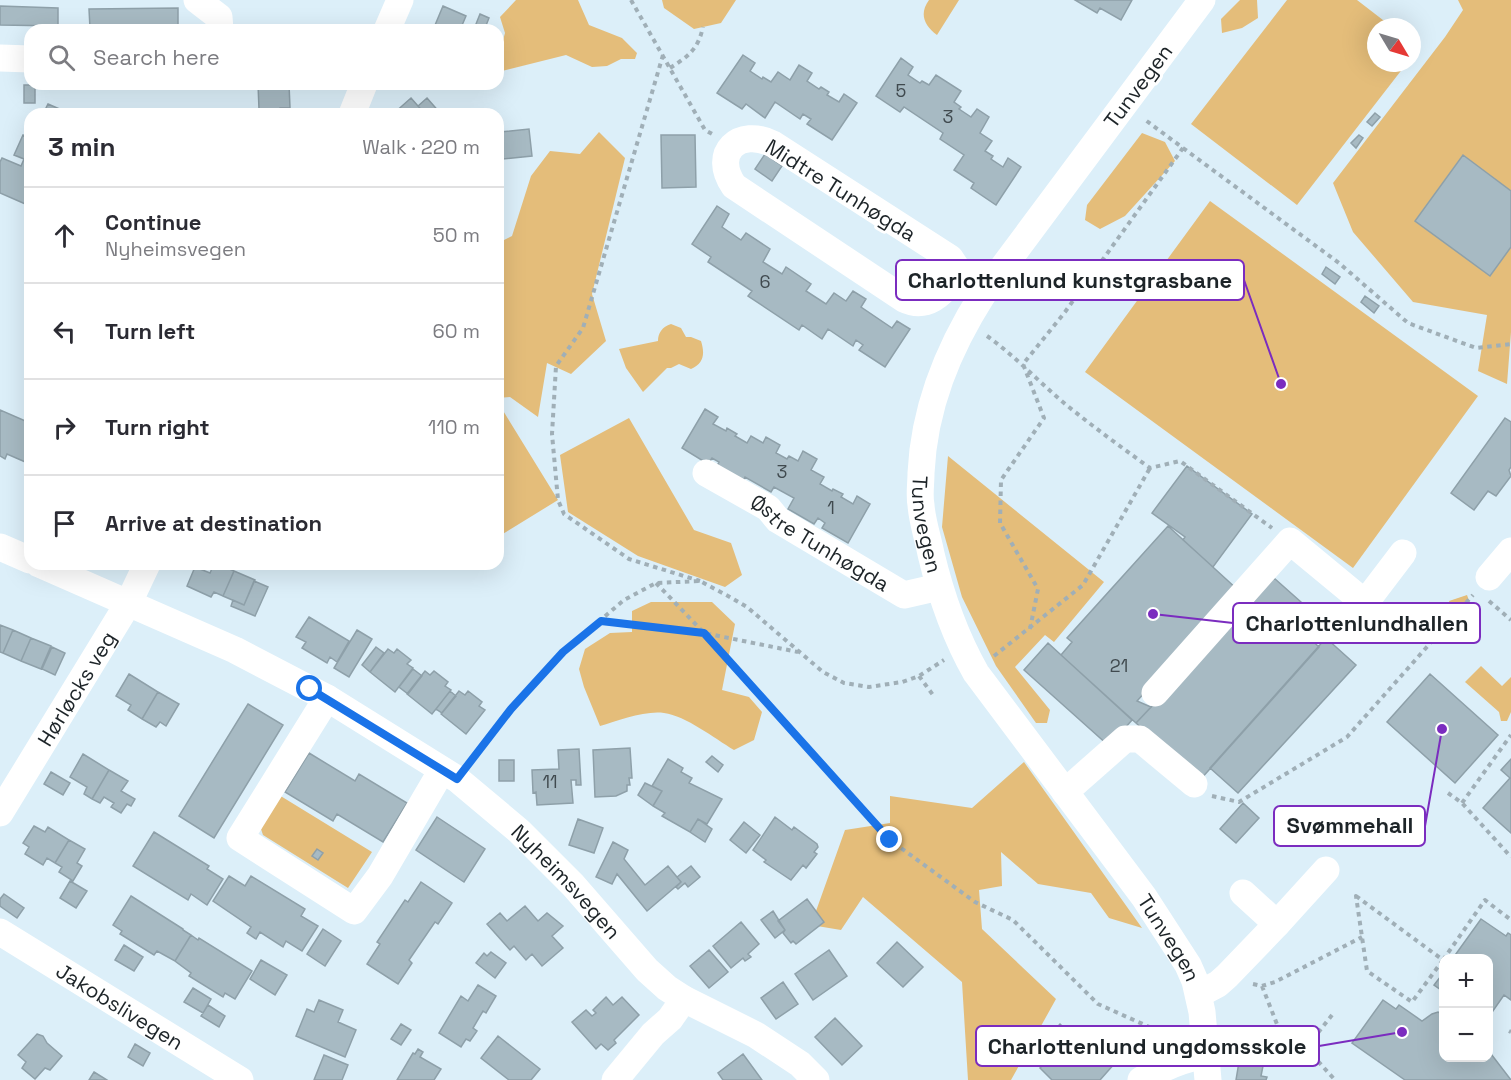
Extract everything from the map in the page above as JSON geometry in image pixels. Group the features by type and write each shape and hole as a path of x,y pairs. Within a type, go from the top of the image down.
{"street":[{"path":"197,0 220,24"},
{"path":"390,24 400,0"},
{"name":"Tunvegen","path":"1202,0 966,320 935,389 922,458 920,505 939,587 963,649 976,673 1144,897 1188,965 1199,994 1212,1056"},
{"path":"0,58 24,59"},
{"path":"354,108 362,90"},
{"name":"Midtre Tunhøgda","path":"747,138 763,139 795,157 950,258 956,267 955,277 946,288 927,303 912,303 890,291 734,186 725,169 725,160 733,145 747,138"},
{"path":"955,277 983,294"},
{"name":"Østre Tunhøgda","path":"706,473 768,508 778,520 904,594 939,587"},
{"path":"1155,693 1290,540 1365,603 1402,553"},
{"path":"0,547 24,557"},
{"path":"1483,584 1511,551"},
{"name":"Nyheimsvegen","path":"53,570 235,650 327,698 449,774 519,831 573,885 647,970 667,988 756,1035 800,1064 816,1080"},
{"name":"Hørløcks veg","path":"0,813 129,602 144,570"},
{"path":"327,698 240,838 354,911 449,774"},
{"path":"1065,792 1125,739 1140,739 1194,784"},
{"path":"1199,994 1218,984 1227,976 1326,870"},
{"path":"1243,893 1277,924"},
{"name":"Jakobslivegen","path":"0,932 240,1080"},
{"path":"615,1080 653,1034 670,1019 684,999"},
{"path":"1141,1080 1166,1066 1212,1056"}],"path":[{"path":"631,0 705,130 733,145"},
{"path":"670,68 687,57 700,41 703,27"},
{"path":"663,55 583,328 556,366 552,434 558,500 564,514 629,559 700,581 747,607 823,672 844,683 869,687 902,682 919,676 950,656"},
{"path":"1136,112 1339,263 1408,323 1476,348 1511,344"},
{"path":"1023,364 1065,312 1183,148"},
{"path":"966,320 1023,364 1082,418 1149,468"},
{"path":"1023,364 1044,418 1001,480 1000,523 1038,590 1030,629"},
{"path":"987,661 1083,585 1149,468 1180,461 1290,540"},
{"path":"449,774 563,652 624,600 656,583 700,581"},
{"path":"656,583 704,633 890,840 975,902 1013,920 1098,1004 1177,1040"},
{"path":"1194,784 1210,796 1239,802 1347,737 1483,584 1511,620"},
{"path":"601,621 704,633 798,652"},
{"path":"919,676 933,695"},
{"path":"1461,803 1511,735"},
{"path":"1448,793 1461,803 1511,857"},
{"path":"1439,957 1356,896 1367,971 1412,1002 1439,965"},
{"path":"1447,954 1485,900 1511,920"},
{"path":"1227,976 1262,987 1362,937"},
{"path":"1262,987 1284,1042"},
{"path":"1306,1048 1332,1015"},
{"path":"1212,1056 1242,1034 1284,1042 1306,1048 1335,1080"}],"shaded area":[{"path":"516,0 578,0 589,25 622,38 637,53 635,59 621,59 607,66 592,67 566,55 504,70 505,33 500,17"},
{"path":"662,0 736,0 721,23 694,29 664,8"},
{"path":"929,0 959,0 937,35 924,19 924,10"},
{"path":"1240,0 1257,0 1258,18 1242,28 1222,33 1221,19"},
{"path":"1287,0 1357,0 1380,18 1367,18 1367,72 1400,72 1297,205 1191,124"},
{"path":"1458,0 1511,0 1511,332 1507,384 1478,371 1487,315 1413,302 1353,232 1333,183 1418,72 1421,72 1421,68 1463,10"},
{"path":"599,132 625,158 592,294 606,341 571,374 547,363 538,417 510,397 504,398 504,240 512,236 531,176 550,151 580,154"},
{"path":"1142,133 1165,142 1175,161 1125,216 1100,229 1085,220 1087,205"},
{"path":"1210,201 1478,396 1353,568 1085,372"},
{"path":"671,324 681,328 686,337 701,341 703,350 701,361 691,369 679,364 667,368 643,392 626,368 619,349 658,341 661,331"},
{"path":"504,412 558,500 504,533"},
{"path":"629,418 694,530 731,543 742,575 725,587 638,556 568,512 560,455"},
{"path":"948,456 1104,582 1054,642 1045,635 1015,667 1050,710 1047,723 1036,723 996,666 962,597 942,527"},
{"path":"1467,595 1476,620 1457,626 1449,601"},
{"path":"651,602 712,602 735,624 722,690 749,697 762,712 754,740 734,750 681,718 657,712 640,714 600,726 579,669 585,649 610,633 632,632 632,611"},
{"path":"1481,666 1502,686 1511,677 1511,712 1507,721 1501,721 1499,712 1465,682"},
{"path":"1024,762 1142,928 1109,918 1091,893 1038,884 1001,852 1002,886 979,890 982,929 1056,999 1011,1080 968,1080 962,982 863,897 841,930 811,925 845,830 890,823 890,796 972,808"},
{"path":"279,795 372,852 348,888 263,835 261,829"}],"building":[{"path":"1075,0 1132,0 1121,20 1100,8 1097,13"},
{"path":"0,6 58,8 58,24 0,25"},
{"path":"443,6 466,16 463,24 436,24"},
{"path":"178,8 178,24 90,24 89,9"},
{"path":"480,14 489,18 487,24 476,24"},
{"path":"743,55 755,63 750,71 762,79 763,77 771,82 778,72 790,80 799,65 812,73 807,81 829,92 827,95 839,102 844,94 857,103 832,140 807,124 811,119 803,114 800,119 775,102 765,118 746,104 742,109 717,93"},
{"path":"901,58 913,67 908,75 920,83 922,81 929,85 936,75 961,91 954,102 961,107 959,109 971,117 977,109 989,117 980,133 992,141 985,151 993,156 991,159 1003,167 1008,158 1021,167 996,205 971,188 974,183 954,170 964,155 940,139 943,133 904,107 900,112 876,96"},
{"path":"24,90 35,90 35,103 24,103"},
{"path":"258,90 289,90 290,108 259,108"},
{"path":"411,98 420,108 400,108"},
{"path":"427,98 436,108 420,108 418,106"},
{"path":"1375,113 1380,117 1372,126 1367,122"},
{"path":"529,129 532,156 504,159 504,132"},
{"path":"23,135 24,135 24,159 14,155"},
{"path":"661,135 695,135 696,187 662,188"},
{"path":"1359,135 1363,138 1356,148 1351,143"},
{"path":"765,154 782,166 772,181 755,169"},
{"path":"1463,155 1511,191 1511,247 1490,276 1415,221"},
{"path":"2,158 21,166 24,159 24,203 0,193"},
{"path":"717,206 729,214 722,227 741,240 746,233 770,249 763,262 782,274 786,267 811,284 806,291 826,304 834,293 846,301 853,291 866,299 861,307 892,328 897,321 910,329 885,367 859,350 863,345 856,340 853,346 828,329 822,339 802,325 799,330 748,296 752,291 708,262 711,257 692,244"},
{"path":"1326,267 1340,277 1335,284 1322,274"},
{"path":"1365,296 1379,306 1374,313 1361,302"},
{"path":"705,409 718,417 713,424 726,431 727,428 747,443 751,436 763,443 766,437 780,445 776,453 787,459 789,456 798,461 803,451 817,459 811,470 824,477 820,484 843,494 841,497 853,504 857,496 870,504 848,543 822,528 825,523 818,518 814,524 788,509 794,498 774,487 771,492 745,477 742,483 716,468 719,462 712,458 708,464 682,448"},
{"path":"0,410 24,420 24,461 7,454 5,459 0,456"},
{"path":"1505,418 1511,422 1511,467 1509,470 1511,476 1496,496 1488,491 1474,510 1451,493"},
{"path":"1187,466 1252,514 1213,567 1183,540 1185,537 1152,513"},
{"path":"1168,526 1238,590 1137,701 1151,707 1136,723 1061,655 1072,642 1067,638"},
{"path":"194,570 210,573 211,570 234,571 223,596 214,592 211,597 187,586"},
{"path":"234,571 255,580 244,605 223,596"},
{"path":"1274,578 1310,610 1296,626 1319,647 1200,780 1136,723"},
{"path":"254,581 268,587 255,616 231,606 233,600 244,605"},
{"path":"309,617 349,641 337,662 330,657 327,663 302,648 306,642 296,637"},
{"path":"0,625 13,630 3,653 0,652"},
{"path":"13,630 31,638 21,661 3,653"},
{"path":"357,630 372,639 349,677 334,668"},
{"path":"31,638 51,646 41,669 21,661"},
{"path":"1326,638 1356,665 1238,793 1210,768"},
{"path":"1048,643 1132,720 1109,746 1024,670"},
{"path":"52,647 65,653 55,675 42,669"},
{"path":"376,647 384,653 370,672 362,665"},
{"path":"388,649 394,653 397,649 411,660 407,664 413,668 395,692 370,672"},
{"path":"413,669 422,676 408,694 399,687"},
{"path":"425,671 430,675 434,671 448,682 445,686 451,690 432,714 407,694"},
{"path":"129,674 158,692 142,719 128,710 131,705 116,696"},
{"path":"1430,674 1498,735 1455,783 1387,722"},
{"path":"450,691 456,696 442,713 436,709"},
{"path":"459,691 465,695 468,691 482,702 479,706 485,710 466,734 441,714"},
{"path":"158,692 179,704 166,726 160,722 156,727 142,719"},
{"path":"248,704 283,725 214,838 179,816"},
{"path":"630,748 632,778 629,778 630,785 627,785 627,791 616,796 595,797 593,750"},
{"path":"579,749 581,785 576,785 576,780 571,780 573,803 537,805 536,792 533,793 532,770 559,769 558,750"},
{"path":"309,753 355,781 359,774 407,803 383,842 337,814 333,821 285,792"},
{"path":"83,754 109,770 92,799 84,794 87,787 70,777"},
{"path":"712,756 723,765 718,772 706,762"},
{"path":"668,759 683,768 681,772 692,778 689,783 722,799 707,824 698,819 690,832 662,816 665,813 653,806 662,791 652,786"},
{"path":"1511,759 1511,833 1483,808 1510,778 1501,770"},
{"path":"499,760 514,760 514,781 499,781"},
{"path":"109,770 128,781 121,791 135,799 131,806 127,804 121,813 111,807 114,803 104,797 100,803 92,799"},
{"path":"51,772 70,783 63,795 44,784"},
{"path":"645,783 662,791 653,806 638,795"},
{"path":"1243,803 1259,818 1236,843 1220,829"},
{"path":"437,817 485,849 464,882 416,850"},
{"path":"775,817 792,830 794,827 818,847 814,852 817,854 806,868 803,865 791,880 764,862 766,860 753,850"},
{"path":"578,819 603,828 594,853 569,845"},
{"path":"698,819 712,829 705,842 690,832"},
{"path":"744,822 760,835 746,853 730,840"},
{"path":"34,826 45,832 48,827 69,840 55,863 47,858 43,865 25,854 29,847 23,843"},
{"path":"154,832 209,866 207,869 223,879 207,905 191,894 188,900 133,866"},
{"path":"69,840 85,849 77,863 82,866 73,881 59,872 62,867 55,863"},
{"path":"613,842 628,850 624,859 645,885 668,866 681,882 647,911 617,874 612,884 596,877"},
{"path":"317,849 323,853 318,860 312,856"},
{"path":"691,866 700,877 688,887 685,883 678,889 676,887 681,882 677,877"},
{"path":"229,876 245,886 251,876 305,909 301,916 318,926 302,951 286,941 283,947 260,932 256,939 247,933 251,927 213,901"},
{"path":"70,881 87,891 76,908 60,898"},
{"path":"421,882 452,903 438,924 435,922 409,960 412,963 398,984 367,964 380,944 377,942 405,900 408,902"},
{"path":"4,894 24,908 17,918 0,906 0,899"},
{"path":"131,896 191,935 175,961 157,951 154,955 120,934 122,931 113,925"},
{"path":"807,899 824,922 796,944 793,941 791,943 783,933 785,930 778,921"},
{"path":"525,906 538,921 547,913 563,926 552,936 563,948 542,966 532,954 526,960 514,946 510,950 487,924 500,913 507,921"},
{"path":"773,911 785,930 775,938 761,920"},
{"path":"1481,919 1506,936 1508,933 1511,935 1511,1000 1504,995 1493,1011 1493,954 1456,954"},
{"path":"741,922 759,944 748,954 751,957 745,961 743,958 731,968 713,946"},
{"path":"323,929 341,941 325,966 307,954"},
{"path":"191,935 252,971 235,999 225,993 223,997 189,976 191,973 175,961"},
{"path":"897,942 923,967 903,987 877,963"},
{"path":"124,945 143,957 134,971 115,960"},
{"path":"709,950 728,972 709,988 690,966"},
{"path":"829,950 847,976 813,1000 795,974"},
{"path":"491,952 506,963 495,978 476,963 484,953 487,956"},
{"path":"261,960 287,975 275,995 250,979"},
{"path":"1439,978 1439,988 1434,985"},
{"path":"783,982 798,1004 776,1019 761,998"},
{"path":"478,985 496,996 486,1013 483,1011 473,1028 477,1031 470,1041 466,1039 461,1047 439,1033 461,996 468,1001"},
{"path":"193,988 211,999 203,1013 184,1002"},
{"path":"606,997 613,1005 622,997 639,1015 614,1040 616,1043 608,1050 601,1044 596,1049 572,1022 586,1010 592,1016 596,1013 593,1010"},
{"path":"319,1000 343,1010 338,1022 356,1030 345,1057 296,1036 307,1009 314,1012"},
{"path":"1383,1000 1396,1009 1399,1005 1422,1021 1438,1012 1439,1062 1493,1062 1493,1057 1511,1080 1405,1080 1352,1043"},
{"path":"208,1005 225,1016 219,1027 201,1016"},
{"path":"835,1018 862,1046 842,1065 815,1037"},
{"path":"401,1024 411,1030 401,1045 391,1039"},
{"path":"1060,1024 1069,1033 1058,1045 1049,1036"},
{"path":"1082,1031 1115,1063 1100,1080 1052,1080 1040,1068 1055,1052 1059,1056 1065,1050 1062,1048 1065,1044 1068,1046"},
{"path":"37,1034 43,1036 47,1043 62,1056 50,1070 45,1068 35,1079 22,1068 26,1062 18,1055"},
{"path":"498,1036 540,1069 531,1080 509,1080 481,1058"},
{"path":"135,1044 150,1053 143,1066 128,1057"},
{"path":"418,1049 423,1052 420,1057 441,1069 434,1080 397,1080 413,1053 415,1054"},
{"path":"743,1054 762,1080 723,1080 718,1073"},
{"path":"324,1055 348,1065 342,1080 314,1080"},
{"path":"1240,1056 1264,1061 1261,1076 1267,1077 1266,1080 1236,1080"},
{"path":"94,1072 107,1080 89,1080"}],"place":[{"name":"Charlottenlund kunstgrasbane","path":"1281,384"},
{"name":"Charlottenlundhallen","path":"1153,614"},
{"name":"Svømmehall","path":"1442,729"},
{"name":"Charlottenlund ungdomsskole","path":"1402,1032"}],"route":[{"path":"310,689 457,779 511,709 563,652 601,621 704,633 890,840"}]}
